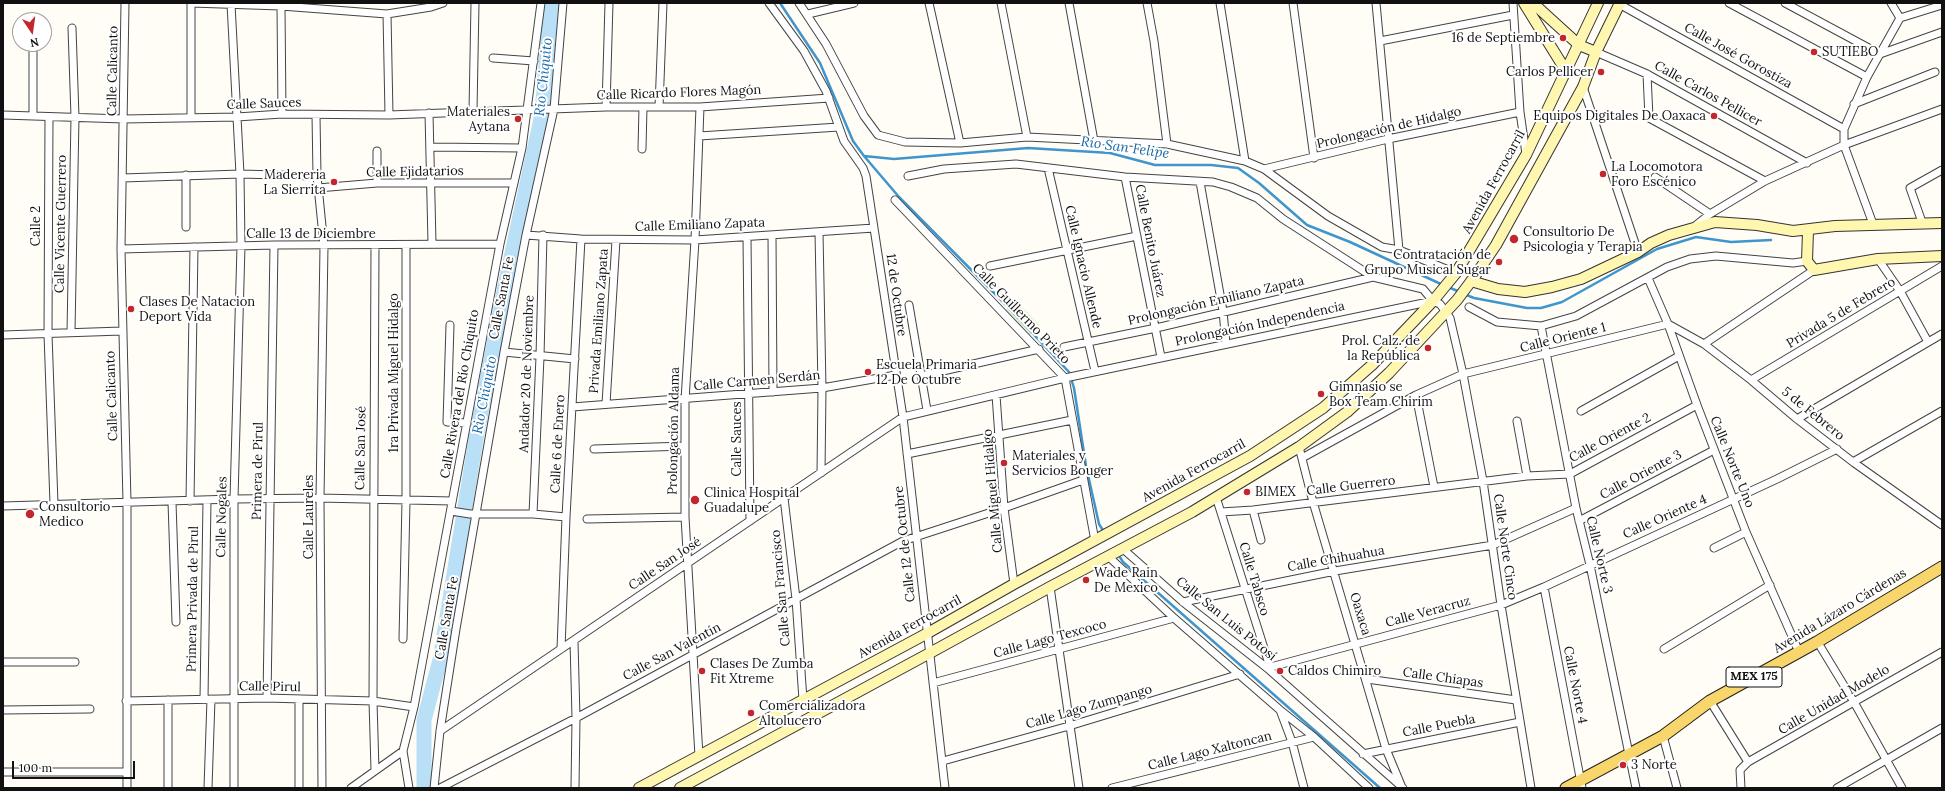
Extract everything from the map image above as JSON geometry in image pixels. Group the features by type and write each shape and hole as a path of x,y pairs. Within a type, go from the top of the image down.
{"main road":[{"path":"1524,3 1566,71"},
{"path":"1533,3 1579,45 1596,52"},
{"name":"Avenida Ferrocarril","path":"639,788 926,634 1014,584 1250,456 1323,408 1372,365 1433,301 1453,277 1526,155 1598,3"},
{"path":"680,788 696,784 1050,587 1192,512 1299,447 1347,412 1389,373 1457,300 1496,245 1583,87 1596,52 1619,4"},
{"path":"1468,285 1525,292 1581,279 1638,252 1651,243 1693,227 1715,222 1793,231 1808,231 1836,226 1873,224 1922,222 1942,223"},
{"path":"1808,231 1808,261 1814,270 1878,259 1942,256"},
{"name":"Avenida Lázaro Cárdenas","path":"1566,788 1582,784 1629,754 1663,736 1710,701 1799,652 1942,567"}],"street":[{"name":"Calle Calicanto","path":"125,3 122,331 126,503 127,788"},
{"path":"191,118 191,3 281,6 387,14 431,8 443,3"},
{"path":"473,112 475,3"},
{"name":"Calle Rivera del Río Chiquito","path":"409,788 403,751 414,707 455,512 452,501 500,244 529,110 541,3"},
{"name":"Calle Santa Fe","path":"434,788 440,731 473,514 526,235 554,109 563,3"},
{"path":"606,107 609,3"},
{"path":"659,108 663,3"},
{"path":"699,136 839,127 829,98 804,51 769,3"},
{"path":"799,3 808,14 864,116 878,135 905,142 960,143 1027,137 1167,144 1245,161 1264,169 1328,216 1382,247 1399,250 1453,277"},
{"path":"808,14 854,3"},
{"path":"929,3 960,143"},
{"path":"1001,3 1027,137"},
{"path":"1069,3 1094,141"},
{"path":"1147,3 1154,41 1167,144"},
{"path":"1220,3 1245,161"},
{"path":"1293,3 1314,158"},
{"path":"1376,3 1399,250"},
{"path":"1513,3 1520,112 1526,155"},
{"path":"1729,3 1867,77"},
{"path":"1786,3 1880,54 1942,32"},
{"path":"1892,3 1900,18"},
{"name":"Calle Nogales","path":"231,4 240,174 240,246 234,499 234,788"},
{"name":"Calle José Gorostiza","path":"1619,4 1844,129"},
{"path":"1873,224 1844,145 1844,129 1867,77 1900,18 1942,5"},
{"path":"281,6 282,114"},
{"path":"387,14 389,115"},
{"path":"1380,40 1513,15"},
{"name":"Calle Vicente Guerrero","path":"71,332 76,117 72,28"},
{"path":"33,52 33,115"},
{"name":"Calle Carlos Pellicer","path":"1596,52 1647,74 1807,163"},
{"path":"493,58 534,61"},
{"path":"1854,104 1935,72"},
{"path":"1647,74 1649,118 1765,181"},
{"path":"1583,87 1638,252"},
{"name":"Calle Ricardo Flores Magón","path":"547,109 606,107 700,107 829,98"},
{"name":"Prolongación Aldama","path":"699,756 685,517 685,400 695,240 700,107"},
{"path":"642,149 643,108"},
{"name":"Calle Sauces","path":"3,115 124,119 236,117 282,114 389,115 547,109"},
{"path":"1693,227 1710,214 1765,181 1844,145 1942,109"},
{"name":"Prolongación de Hidalgo","path":"1264,169 1388,139 1520,112"},
{"path":"429,113 431,147 430,183 432,243"},
{"name":"Calle Laureles","path":"316,115 317,176 324,246 320,498 323,700 322,788"},
{"name":"Calle 2","path":"49,117 48,334 54,504"},
{"name":"12 de Octubre","path":"839,127 844,141 863,168 866,176 903,417"},
{"path":"431,147 522,148"},
{"path":"377,151 377,184"},
{"path":"908,176 944,169 1016,164 1125,177 1213,182 1231,186 1256,198 1282,219 1373,277 1423,289 1433,301 1440,304 1446,311"},
{"name":"Calle Ignacio Allende","path":"1048,168 1095,371"},
{"path":"1922,222 1910,188 1942,170"},
{"path":"123,178 240,174 317,176"},
{"path":"186,175 186,227"},
{"name":"Calle Benito Juárez","path":"1125,177 1161,357"},
{"path":"1656,177 1710,214"},
{"path":"1200,182 1223,311 1226,344"},
{"name":"Calle Ejidatarios","path":"318,188 377,184 513,183"},
{"name":"Calle Guillermo Prieto","path":"895,200 1039,349 1070,377 1072,420 1083,480 1102,537"},
{"name":"Calle Emiliano Zapata","path":"526,235 543,235 582,239 695,240 874,228"},
{"path":"819,232 822,388 821,473"},
{"name":"Andador 20 de Noviembre","path":"533,514 540,357 543,235"},
{"path":"772,235 774,392"},
{"name":"Calle Sauces","path":"746,236 750,521"},
{"path":"990,266 1137,236"},
{"name":"Calle 6 de Enero","path":"561,649 566,518 582,239"},
{"name":"Privada Emiliano Zapata","path":"606,404 616,240"},
{"name":"Calle 13 de Diciembre","path":"122,249 274,245 406,245 432,243 500,244"},
{"name":"Primera de Pirul","path":"268,698 269,499 274,245"},
{"name":"Calle San José","path":"375,245 372,701 375,770"},
{"name":"1ra Privada Miguel Hidalgo","path":"403,639 406,501 406,245"},
{"path":"190,501 194,247"},
{"path":"1470,308 1497,322 1540,326 1576,316 1667,267 1690,259 1716,256 1793,263 1808,261"},
{"path":"1878,259 1900,291 1928,342"},
{"name":"Privada 5 de Febrero","path":"1751,380 1942,266"},
{"path":"1704,344 1814,270"},
{"name":"Prolongación Emiliano Zapata","path":"1064,347 1156,328 1223,311 1373,277"},
{"name":"Calle Norte Uno","path":"1648,278 1668,324 1697,405 1746,532 1799,652"},
{"name":"Prolongación Independencia","path":"903,417 927,410 1095,371 1433,301"},
{"path":"909,305 927,410"},
{"name":"Calle Norte Cinco","path":"1446,311 1452,326 1464,374 1483,481 1501,605 1531,788"},
{"name":"5 de Febrero","path":"1668,324 1704,344 1853,462 1942,525"},
{"name":"Calle Oriente 1","path":"1302,458 1416,395 1464,374 1547,355 1668,324"},
{"path":"450,325 447,422 467,423"},
{"name":"Calle Norte 3","path":"1540,326 1547,355 1576,508 1590,565 1636,788"},
{"path":"3,335 122,331"},
{"path":"1797,419 1942,334"},
{"path":"921,376 1039,349"},
{"path":"504,352 540,357 575,359"},
{"path":"1581,411 1679,356"},
{"name":"Calle Carmen Serdán","path":"572,407 685,400 822,388 896,375"},
{"name":"Calle Miguel Hidalgo","path":"996,395 1004,508 1014,584"},
{"path":"1416,395 1434,487"},
{"name":"Calle Oriente 2","path":"1483,481 1527,476 1570,474 1697,405"},
{"path":"1853,462 1942,412"},
{"name":"Calle San José","path":"440,731 903,417"},
{"name":"Calle 12 de Octubre","path":"903,417 928,654 943,760 945,788"},
{"path":"907,454 1072,420"},
{"path":"1517,420 1527,476"},
{"path":"594,449 685,446"},
{"name":"Oaxaca","path":"1299,447 1313,502 1357,643 1386,749 1402,787"},
{"name":"Calle Oriente 4","path":"1501,605 1544,587 1734,499 1837,449"},
{"name":"Calle Oriente 3","path":"1579,521 1714,450"},
{"name":"Calle San Valentín","path":"440,788 576,718 891,547 916,536 1004,508 1083,480"},
{"name":"Calle Guerrero","path":"1221,512 1253,510 1483,481"},
{"name":"Calle Tabsco","path":"1216,497 1269,668"},
{"path":"3,506 320,498 452,501"},
{"name":"Calle San Francisco","path":"784,498 796,599 803,700"},
{"name":"Primera Privada de Pirul","path":"207,500 208,788"},
{"path":"172,502 176,622"},
{"name":"Calle Chihuahua","path":"1183,602 1244,588 1335,571 1493,545 1576,508"},
{"path":"1253,510 1261,540"},
{"path":"455,512 473,514 533,514 566,518"},
{"path":"587,519 685,517"},
{"path":"1714,548 1746,532"},
{"path":"1116,553 1174,618 1280,710 1314,737 1369,788"},
{"name":"Calle San Luis Potosí","path":"1116,553 1269,668 1363,754 1402,787"},
{"path":"1664,649 1770,584"},
{"path":"1050,587 1079,788"},
{"name":"Calle Norte 4","path":"1544,587 1582,784"},
{"name":"Calle Veracruz","path":"1269,668 1501,605"},
{"name":"Calle Lago Texcoco","path":"933,683 1058,648 1174,618"},
{"path":"574,640 576,718 575,788"},
{"path":"1820,646 1854,702 1902,788"},
{"name":"Calle Unidad Modelo","path":"1741,788 1740,770 1748,762 1942,652"},
{"path":"3,662 75,662"},
{"name":"Calle Lago Zumpango","path":"943,760 1069,726 1240,674"},
{"name":"Calle Chiapas","path":"1367,679 1516,700"},
{"name":"Calle Pirul","path":"126,700 268,698 372,701 414,707"},
{"path":"299,699 299,788"},
{"path":"168,700 168,788"},
{"path":"1710,701 1748,762"},
{"path":"3,710 90,709"},
{"path":"1280,710 1292,742 1304,788"},
{"name":"Calle Puebla","path":"1363,754 1520,722"},
{"path":"1837,788 1942,728"},
{"path":"1663,736 1677,788"},
{"name":"Calle Lago Xaltoncan","path":"1112,788 1314,737"},
{"path":"351,788 403,751"},
{"path":"3,772 127,772"}],"green space":[{"path":"1015,300 1040,325 1029,336 1004,311"}],"waterway":[{"name":"Rio Chiquito","path":"424,788 424,720 440,660 477,433 506,281 542,114 551,3"},
{"name":"Río San Felipe","path":"780,3 820,63 853,141 864,156 894,159 1028,148 1110,153 1155,165 1211,165 1238,168 1259,183 1307,225 1350,242 1443,285"},
{"path":"864,156 899,197 1006,305 1069,372 1074,388 1086,466 1099,524 1104,532"},
{"name":"Río San Felipe","path":"1464,294 1474,298 1527,308 1541,308 1562,302 1657,249 1696,237 1731,242 1771,240"},
{"name":"Río San Felipe","path":"1448,287 1460,292"},
{"path":"1118,554 1123,562 1380,788"}],"place":[{"name":"16 de Septiembre","path":"1563,38"},
{"name":"SUTIEBO","path":"1814,52"},
{"name":"Carlos Pellicer","path":"1601,72"},
{"name":"Equipos Digitales De Oaxaca","path":"1714,116"},
{"name":"Materiales Aytana","path":"518,119"},
{"name":"La Locomotora Foro Escénico","path":"1603,174"},
{"name":"Madereria La Sierrita","path":"334,182"},
{"name":"Consultorio De Psicologia y Terapia","path":"1514,239"},
{"name":"Contratación de Grupo Musical Sugar","path":"1499,262"},
{"name":"Clases De Natacion Deport Vida","path":"131,309"},
{"name":"Prol. Calz. de la República","path":"1428,348"},
{"name":"Escuela Primaria 12 De Octubre","path":"868,372"},
{"name":"Gimnasio se Box Team Chirim","path":"1321,394"},
{"name":"Materiales y Servicios Bouger","path":"1004,463"},
{"name":"BIMEX","path":"1247,492"},
{"name":"Clinica Hospital Guadalupe","path":"695,500"},
{"name":"Consultorio Medico","path":"30,514"},
{"name":"Wade Rain De Mexico","path":"1086,580"},
{"name":"Clases De Zumba Fit Xtreme","path":"702,671"},
{"name":"Caldos Chimiro","path":"1280,671"},
{"name":"Comercializadora Altolucero","path":"751,713"},
{"name":"3 Norte","path":"1623,765"}]}
